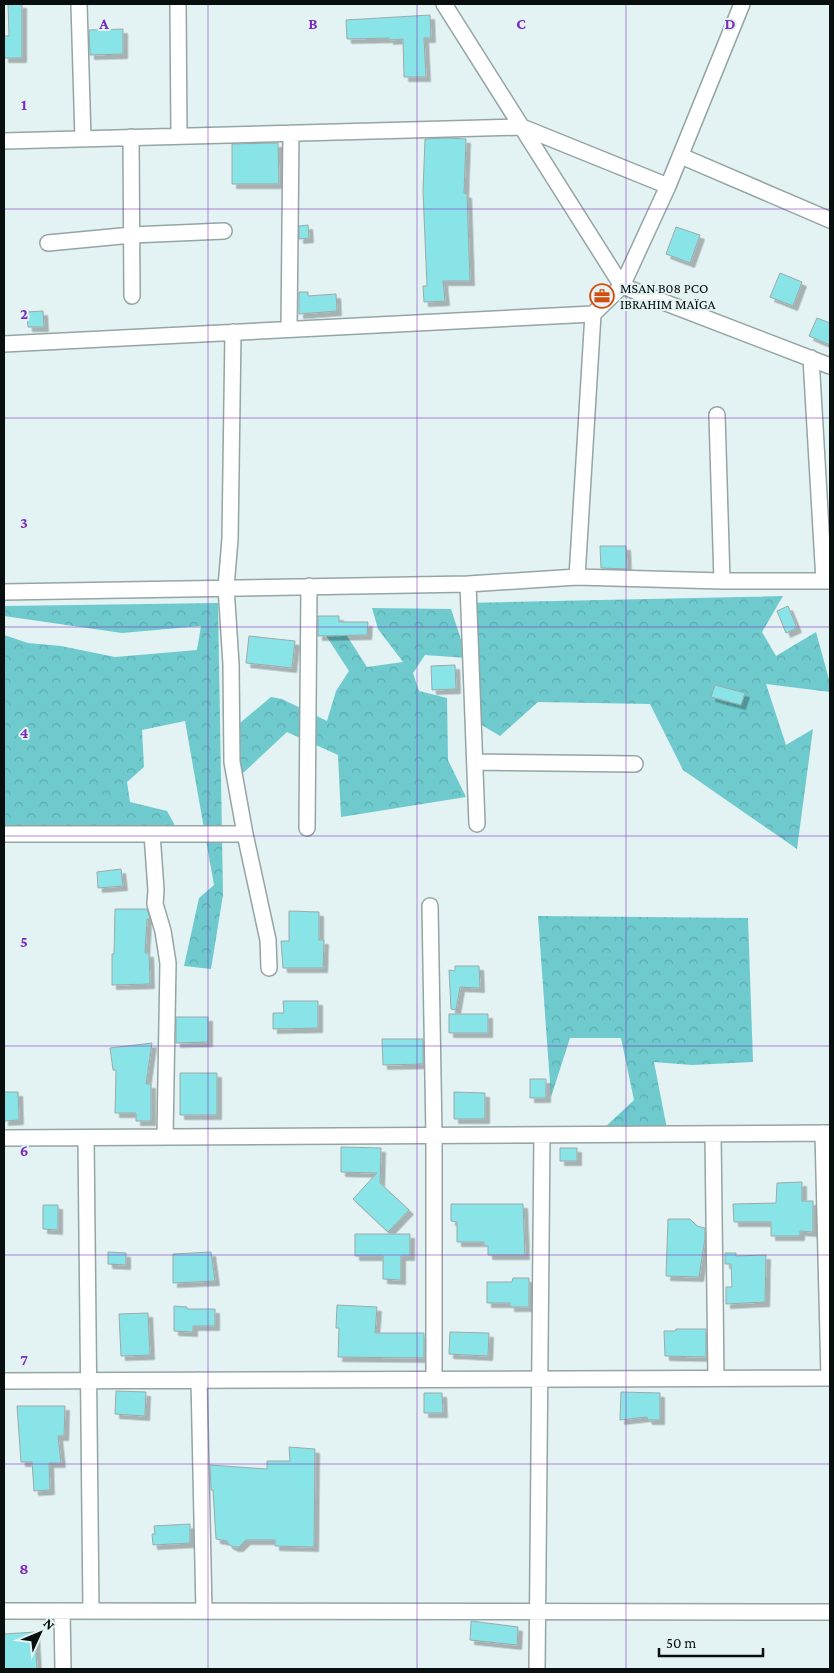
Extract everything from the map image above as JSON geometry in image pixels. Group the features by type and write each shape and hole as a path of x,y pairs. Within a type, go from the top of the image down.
{"street":[{"path":"79,4 83,139"},
{"path":"178,4 180,136"},
{"path":"444,4 622,286 830,366"},
{"path":"4,344 592,314 622,286 681,156 742,4"},
{"path":"4,141 522,127 668,186"},
{"path":"289,329 291,133"},
{"path":"131,137 132,296"},
{"path":"681,156 830,220"},
{"path":"48,242 132,235 224,231"},
{"path":"577,578 592,314"},
{"path":"233,332 230,539 226,587 231,664 232,762 245,834 268,940 269,968"},
{"path":"4,592 468,584 577,578 827,581 812,358"},
{"path":"717,415 722,581"},
{"path":"468,584 477,824"},
{"path":"307,828 309,586"},
{"path":"474,762 635,764"},
{"path":"4,834 245,834"},
{"path":"152,834 156,890 155,904 163,931 168,963 165,1137"},
{"path":"430,906 434,1136 434,1379"},
{"path":"4,1138 827,1133 829,1378 4,1381"},
{"path":"713,1134 716,1378"},
{"path":"537,1669 542,1135"},
{"path":"86,1138 91,1611"},
{"path":"199,1380 204,1611"},
{"path":"4,1611 830,1612"},
{"path":"62,1611 63,1669"}],"green space":[{"path":"783,596 762,632 776,656 816,632 830,683 830,692 766,684 786,745 813,729 797,849 683,770 650,704 538,702 500,736 475,721 468,603"},
{"path":"218,603 223,895 211,969 184,966 199,898 214,885 185,721 142,730 144,767 127,782 130,802 167,811 183,840 4,834 4,635 28,643 61,646 115,657 197,650 201,626 122,633 4,616 4,606"},
{"path":"372,608 451,609 467,658 425,655 413,673 419,691 447,698 448,760 466,797 341,817 338,755 287,732 241,775 240,723 271,697 282,699 327,721 336,691 349,671 325,634 338,622 367,667 403,662 378,629"},
{"path":"538,916 748,918 753,1062 692,1065 654,1062 667,1129 603,1129 634,1100 621,1038 570,1038 551,1097"}],"building":[{"path":"8,4 22,4 22,58 4,58 4,36 9,36"},
{"path":"430,15 431,38 424,38 426,77 404,77 403,39 347,39 346,20"},
{"path":"123,29 123,54 90,55 89,30"},
{"path":"425,139 466,139 464,193 467,194 470,281 443,281 445,301 424,302 423,286 427,286 423,191"},
{"path":"278,143 279,184 232,184 232,144"},
{"path":"308,225 309,238 299,239 299,226"},
{"path":"676,227 700,235 690,263 666,254"},
{"path":"780,273 802,282 793,306 770,297"},
{"path":"299,292 308,292 308,296 336,294 337,311 299,314"},
{"path":"43,311 44,327 28,327 27,312"},
{"path":"817,318 830,323 830,345 809,336"},
{"path":"600,546 626,546 627,569 601,568"},
{"path":"788,606 797,628 786,633 777,611"},
{"path":"318,616 339,616 339,622 368,622 367,635 318,636"},
{"path":"249,636 295,641 292,668 246,663"},
{"path":"455,665 456,689 432,690 431,666"},
{"path":"715,685 745,693 741,705 711,697"},
{"path":"121,869 123,886 98,888 97,872"},
{"path":"115,909 147,909 150,919 147,919 145,953 149,953 150,984 112,985"},
{"path":"289,911 319,912 319,940 324,940 323,968 283,968 281,941 289,941"},
{"path":"455,966 479,966 480,988 460,987 456,1010 451,1009 449,970 455,971"},
{"path":"283,1001 318,1001 318,1028 273,1029 273,1013 284,1013"},
{"path":"449,1014 488,1014 488,1033 449,1033"},
{"path":"176,1017 208,1017 208,1042 176,1043"},
{"path":"382,1039 423,1039 423,1064 383,1065"},
{"path":"152,1043 146,1084 151,1084 151,1121 136,1121 136,1113 115,1113 116,1070 113,1070 110,1048"},
{"path":"180,1073 217,1073 217,1115 180,1115"},
{"path":"530,1079 546,1079 546,1098 530,1098"},
{"path":"4,1092 18,1092 19,1120 4,1121"},
{"path":"454,1092 485,1093 485,1119 454,1119"},
{"path":"341,1147 381,1148 380,1183 409,1210 388,1232 353,1199 377,1173 341,1172"},
{"path":"560,1148 577,1148 577,1161 560,1161"},
{"path":"802,1182 802,1201 813,1201 813,1232 800,1231 800,1236 771,1236 771,1222 734,1222 733,1204 776,1203 777,1183"},
{"path":"451,1204 523,1204 525,1255 488,1255 488,1246 484,1246 484,1242 457,1242 457,1222 451,1221"},
{"path":"43,1205 58,1205 58,1230 43,1229"},
{"path":"668,1219 690,1219 697,1226 705,1228 699,1277 666,1276"},
{"path":"355,1234 410,1234 410,1256 401,1256 401,1280 383,1279 383,1256 355,1256"},
{"path":"108,1252 126,1253 126,1265 108,1264"},
{"path":"211,1252 215,1281 173,1283 173,1254"},
{"path":"725,1253 736,1253 736,1256 766,1255 765,1302 726,1304 726,1287 732,1287 731,1264 725,1264"},
{"path":"513,1278 529,1278 529,1307 510,1307 510,1303 487,1303 487,1282 512,1282"},
{"path":"337,1305 377,1307 375,1333 424,1333 424,1358 338,1357 339,1328 336,1328"},
{"path":"174,1306 187,1307 187,1309 215,1309 215,1326 193,1326 193,1332 174,1331"},
{"path":"148,1313 150,1355 121,1356 119,1314"},
{"path":"676,1329 706,1329 706,1357 665,1356 664,1331 675,1331"},
{"path":"450,1332 489,1333 488,1356 449,1354"},
{"path":"116,1391 146,1392 145,1416 115,1414"},
{"path":"621,1392 660,1393 660,1420 648,1420 647,1417 620,1420"},
{"path":"424,1393 442,1393 443,1413 424,1413"},
{"path":"17,1406 65,1406 64,1436 58,1436 61,1463 49,1463 50,1490 34,1491 32,1462 21,1462"},
{"path":"289,1447 315,1449 314,1547 275,1546 275,1540 246,1540 239,1547 234,1547 228,1544 227,1541 216,1539 210,1465 267,1469 267,1461 290,1461"},
{"path":"190,1524 190,1543 153,1545 152,1534 155,1534 154,1526"},
{"path":"471,1621 518,1627 517,1645 470,1640"},
{"path":"35,1632 37,1669 4,1669 4,1634"}],"place":[{"name":"MSAN B08 PCO IBRAHIM MAÏGA","path":"602,296"}]}
